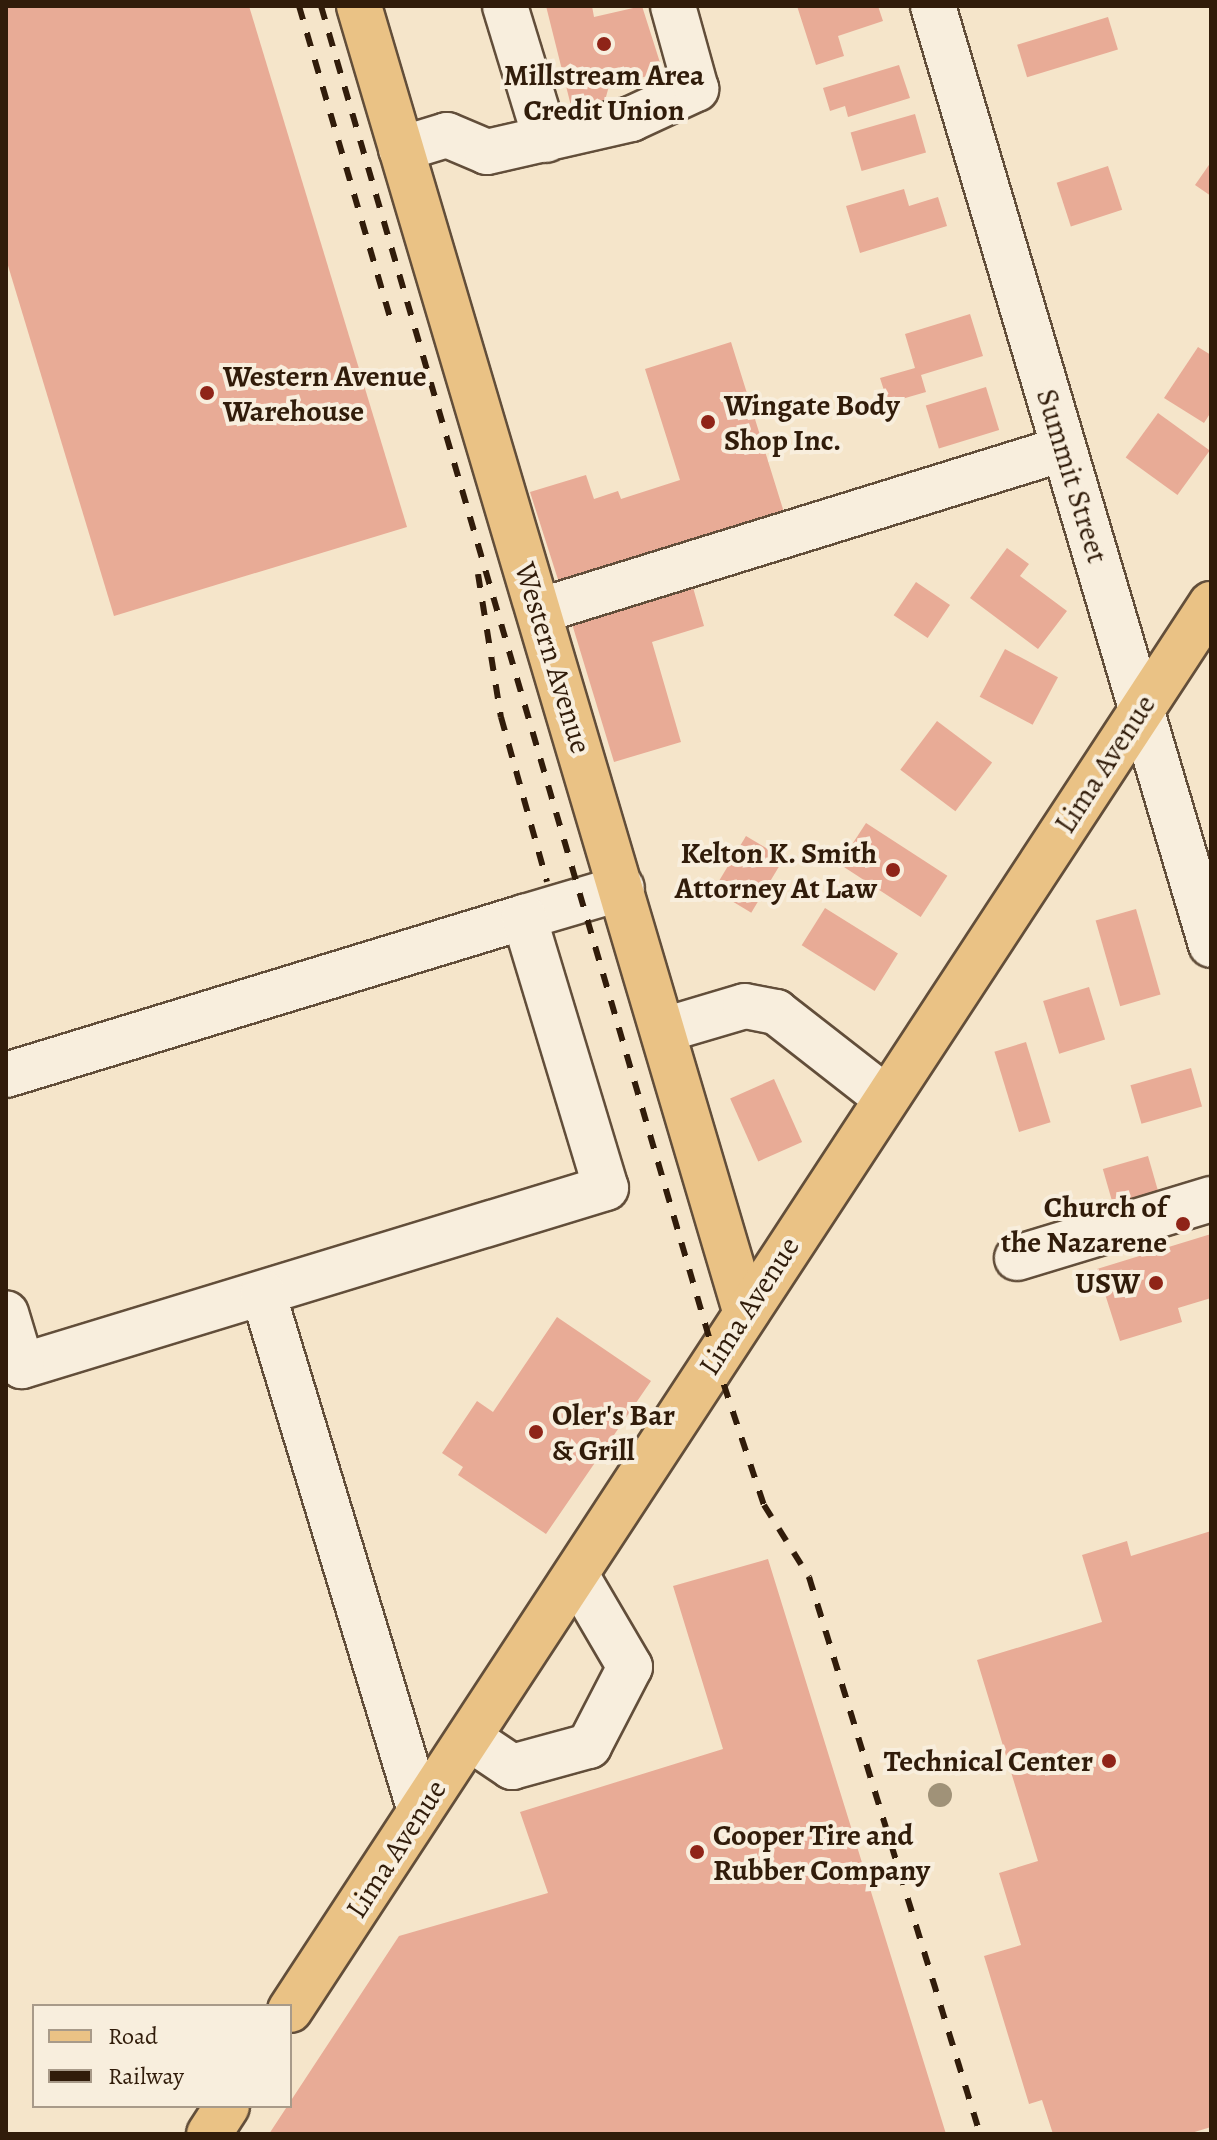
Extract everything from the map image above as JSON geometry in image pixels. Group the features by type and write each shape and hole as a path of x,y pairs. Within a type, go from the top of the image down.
{"main road":[{"name":"Western Avenue","path":"359,6 745,1311"},
{"name":"Lima Avenue","path":"292,2007 1139,709 1211,604"},
{"path":"209,2134 226,2108"}],"street":[{"path":"505,6 546,140"},
{"path":"401,149 447,135 487,152 631,119 696,89 673,6"},
{"name":"Summit Street","path":"933,6 1211,945"},
{"path":"539,611 1063,449"},
{"path":"6,1075 622,888"},
{"path":"6,1313 22,1366 606,1188 524,917"},
{"path":"664,1030 745,1006 776,1012 886,1098"},
{"path":"1017,1258 1211,1199"},
{"path":"263,1293 420,1811"},
{"path":"469,1738 512,1767 589,1746 630,1667 576,1575"}],"building":[{"name":"Western Avenue Warehouse","path":"6,6 249,6 407,527 114,616 6,259"},
{"name":"Millstream Area Credit Union","path":"546,6 592,6 594,17 642,6 663,72 609,86 604,104 573,114"},
{"path":"797,6 878,6 883,21 838,36 844,56 816,65"},
{"path":"1108,17 1118,50 1027,77 1017,45"},
{"path":"899,65 910,98 848,117 845,106 830,111 823,88"},
{"path":"915,114 926,152 862,171 851,132"},
{"path":"1211,162 1211,196 1195,185"},
{"path":"1108,166 1122,210 1071,226 1057,183"},
{"path":"904,189 909,206 938,197 947,226 860,253 846,206"},
{"path":"970,314 983,356 921,375 926,392 888,403 880,378 915,368 905,334"},
{"name":"Wingate Body Shop Inc.","path":"731,342 787,522 562,592 530,492 586,475 594,499 618,491 621,499 680,480 645,369"},
{"path":"1198,347 1211,355 1211,412 1204,423 1164,398"},
{"path":"986,387 999,430 939,448 926,405"},
{"path":"1158,413 1210,451 1177,495 1126,457"},
{"path":"1007,548 1029,564 1020,576 1067,611 1038,649 970,598"},
{"path":"690,577 704,626 652,642 681,742 614,762 569,614"},
{"path":"916,582 950,605 928,638 894,615"},
{"path":"1005,649 1058,677 1033,725 980,697"},
{"path":"937,721 992,763 955,811 900,770"},
{"name":"Kelton K. Smith Attorney At Law","path":"866,823 947,876 921,917 839,864"},
{"path":"746,836 784,859 751,913 714,890"},
{"path":"825,908 898,954 875,991 802,945"},
{"path":"1136,909 1161,995 1120,1006 1096,921"},
{"path":"1089,987 1105,1040 1059,1054 1043,1001"},
{"path":"1026,1042 1051,1122 1019,1132 994,1052"},
{"path":"1191,1068 1202,1106 1141,1124 1130,1085"},
{"path":"774,1079 802,1142 758,1162 730,1099"},
{"path":"1148,1156 1162,1204 1117,1217 1103,1169"},
{"name":"USW","path":"1211,1234 1211,1298 1178,1308 1182,1322 1120,1341 1097,1269"},
{"name":"Oler's Bar & Grill","path":"557,1317 651,1381 546,1534 458,1475 463,1467 442,1453 477,1401 493,1412"},
{"name":"Technical Center","path":"1211,1531 1211,2127 1188,2134 1053,2134 1042,2100 1029,2104 984,1956 1021,1945 999,1873 1038,1861 977,1660 1102,1622 1082,1555 1127,1541 1131,1556"},
{"name":"Cooper Tire and Rubber Company","path":"768,1559 946,2134 269,2134 286,2108 292,2108 292,2099 399,1936 548,1893 520,1812 723,1749 673,1586"}],"railway":[{"path":"299,6 391,321"},
{"path":"321,6 715,1358 764,1505 809,1577 980,2134"},
{"path":"478,574 501,717 547,882"}],"place":[{"name":"Millstream Area Credit Union","path":"604,44"},
{"name":"Western Avenue Warehouse","path":"207,393"},
{"name":"Wingate Body Shop Inc.","path":"708,422"},
{"name":"Kelton K. Smith Attorney At Law","path":"893,870"},
{"name":"Church of the Nazarene","path":"1183,1224"},
{"name":"USW","path":"1156,1283"},
{"name":"Oler's Bar & Grill","path":"536,1432"},
{"name":"Technical Center","path":"1109,1761"},
{"name":"Cooper Tire and Rubber Company","path":"697,1852"}]}
